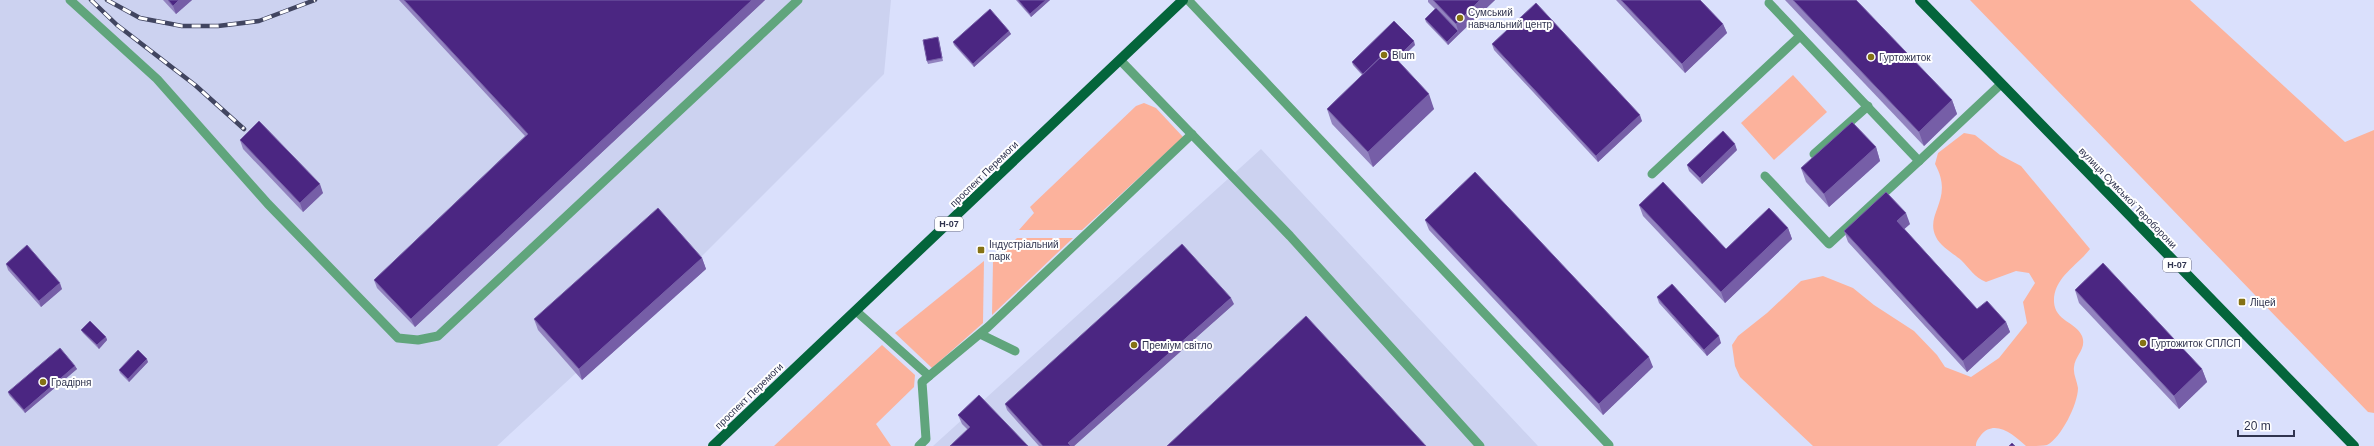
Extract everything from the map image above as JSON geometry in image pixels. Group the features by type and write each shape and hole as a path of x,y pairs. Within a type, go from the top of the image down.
{"main road":[{"name":"проспект Перемоги","path":"713,446 1183,0"},
{"name":"вулиця Сумської Тероборони","path":"1920,0 2354,446"}],"lane":[{"path":"70,0 157,79 268,204 398,338 418,340 438,336 798,0"},
{"path":"1188,0 1609,445"},
{"path":"1769,2 1919,161"},
{"path":"1652,174 1800,36"},
{"path":"1120,60 1290,236 1480,446"},
{"path":"1765,176 1828,244 2001,84"},
{"path":"1814,154 1868,106"},
{"path":"919,446 926,439 922,382 980,334 1192,134"},
{"path":"856,311 929,376"},
{"path":"980,334 1015,351"}],"shaded area":[{"path":"0,0 891,0 884,74 698,260 582,380 576,373 497,446 0,446"},
{"path":"1970,0 2190,0 2345,142 2374,130 2374,413 2368,412"},
{"path":"1793,75 1827,112 1774,160 1741,123"},
{"path":"1144,103 1156,108 1183,137 1082,230 1019,230 1034,213 1030,207 1136,106"},
{"path":"1964,133 1975,135 2000,155 2021,166 2090,249 2062,279 2057,286 2055,294 2055,308 2062,317 2079,331 2083,341 2082,348 2076,359 2074,367 2078,388 2077,395 2068,420 2058,435 2047,445 2026,446 2005,430 1992,428 1981,435 1976,446 1813,446 1740,377 1735,366 1732,345 1738,336 1767,313 1801,281 1823,276 1853,288 1874,305 1914,331 1937,355 1945,367 1971,377 1999,358 2027,323 2023,302 2035,283 2029,273 2016,271 1986,282 1975,275 1961,260 1941,244 1936,237 1933,228 1942,187 1940,176 1935,164 1938,153"},
{"path":"1261,149 1538,446 933,446"},
{"path":"1017,238 1073,238 992,315 993,261"},
{"path":"984,261 983,323 932,368 895,333"},
{"path":"882,345 915,375 914,387 876,424 891,446 774,446"}],"building":[{"path":"168,0 179,0 173,6"},
{"path":"404,0 752,0 411,319 374,280 528,134"},
{"path":"1018,0 1046,0 1030,14"},
{"path":"1433,0 1480,0 1456,24"},
{"path":"1621,0 1700,0 1723,24 1682,64"},
{"name":"Гуртожиток","path":"1793,0 1856,0 1952,100 1919,132"},
{"path":"1536,3 1640,115 1596,156 1492,44"},
{"path":"1436,8 1458,31 1447,42 1425,19"},
{"path":"990,9 1009,31 973,64 953,42"},
{"name":"Blum","path":"1394,21 1414,41 1396,59 1388,50 1363,74 1352,62"},
{"path":"938,37 942,58 927,61 923,40"},
{"path":"1388,50 1429,94 1368,152 1327,109"},
{"path":"259,121 320,184 300,203 240,140"},
{"path":"1852,122 1876,147 1824,194 1801,168"},
{"path":"1723,131 1735,144 1700,178 1687,165"},
{"path":"1475,172 1649,357 1599,404 1425,220"},
{"path":"1663,182 1726,249 1769,208 1788,228 1721,292 1639,205"},
{"path":"1886,192 1906,213 1897,221 1977,309 1987,301 2006,322 1963,361 1844,231"},
{"path":"658,208 702,258 579,369 534,319"},
{"name":"Преміум світло","path":"1182,244 1231,298 1068,443 1071,446 1043,446 1005,404"},
{"path":"27,245 60,283 39,301 6,264"},
{"name":"Гуртожиток СПЛСП","path":"2103,263 2202,369 2174,396 2075,290"},
{"path":"1672,284 1719,336 1704,350 1657,297"},
{"path":"1306,316 1426,446 1167,446"},
{"path":"90,321 106,337 97,345 81,330"},
{"name":"Градірня","path":"60,348 75,366 24,410 8,392"},
{"path":"138,350 147,359 128,379 119,370"},
{"path":"979,395 1028,446 950,446 970,427 958,415"}],"railway":[{"path":"91,0 117,25 195,85 244,129"},
{"path":"107,0 140,18 182,26 218,26 259,21 315,0"}],"place":[{"name":"Сумський навчальний центр","path":"1460,18"},
{"name":"Blum","path":"1384,55"},
{"name":"Гуртожиток","path":"1871,57"},
{"name":"Індустріальний парк","path":"981,250"},
{"name":"Ліцей","path":"2242,302"},
{"name":"Гуртожиток СПЛСП","path":"2143,343"},
{"name":"Преміум світло","path":"1134,345"},
{"name":"Градірня","path":"43,382"}]}
